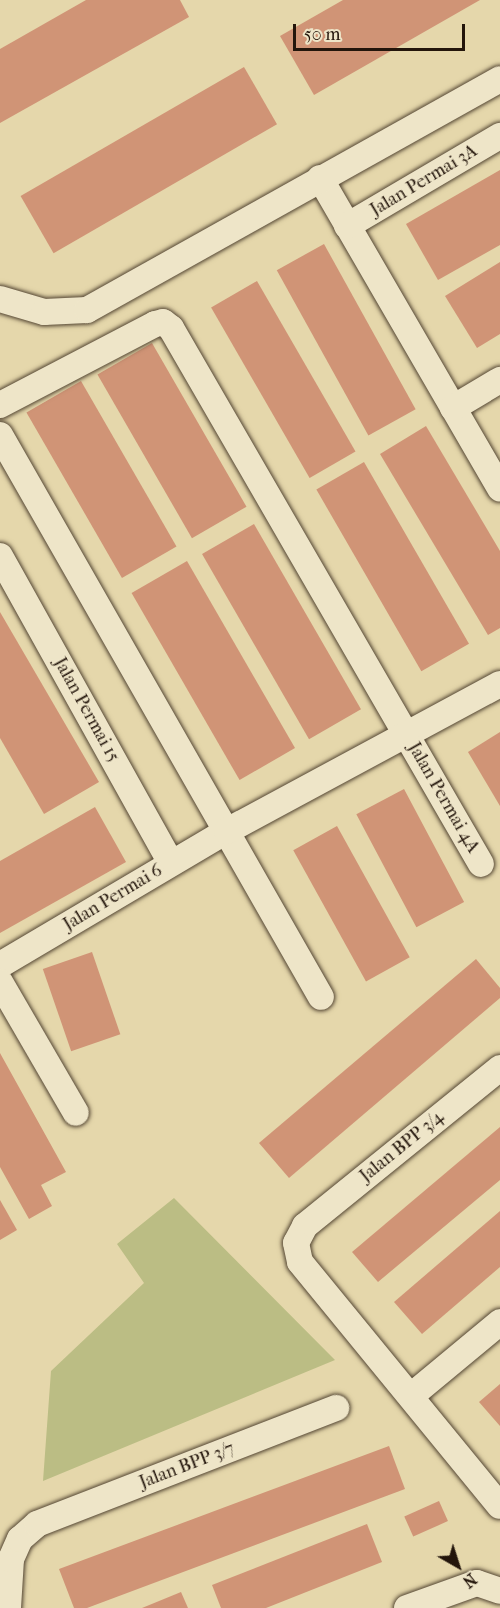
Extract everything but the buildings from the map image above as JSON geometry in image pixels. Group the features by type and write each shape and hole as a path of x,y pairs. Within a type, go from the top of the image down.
{"street":[{"path":"0,298 44,312 87,310 500,79"},
{"name":"Jalan Permai 3A","path":"347,226 500,136"},
{"path":"320,178 500,489"},
{"name":"Jalan Permai 4A","path":"0,405 154,324 163,322 171,328 481,864"},
{"path":"453,408 500,380"},
{"path":"0,435 321,998"},
{"name":"Jalan Permai 15","path":"0,556 171,863"},
{"name":"Jalan Permai 6","path":"0,965 227,831 405,732 500,684"},
{"path":"0,982 76,1113"},
{"name":"Jalan BPP 3/4","path":"411,1396 300,1262 296,1243 305,1226 500,1068"},
{"path":"500,1322 411,1396 500,1506"},
{"name":"Jalan BPP 3/7","path":"8,1608 10,1559 20,1539 37,1524 336,1408"},
{"path":"407,1608 488,1587"}],"green space":[{"path":"174,1198 335,1360 43,1481 51,1371 144,1283 117,1244"}]}
